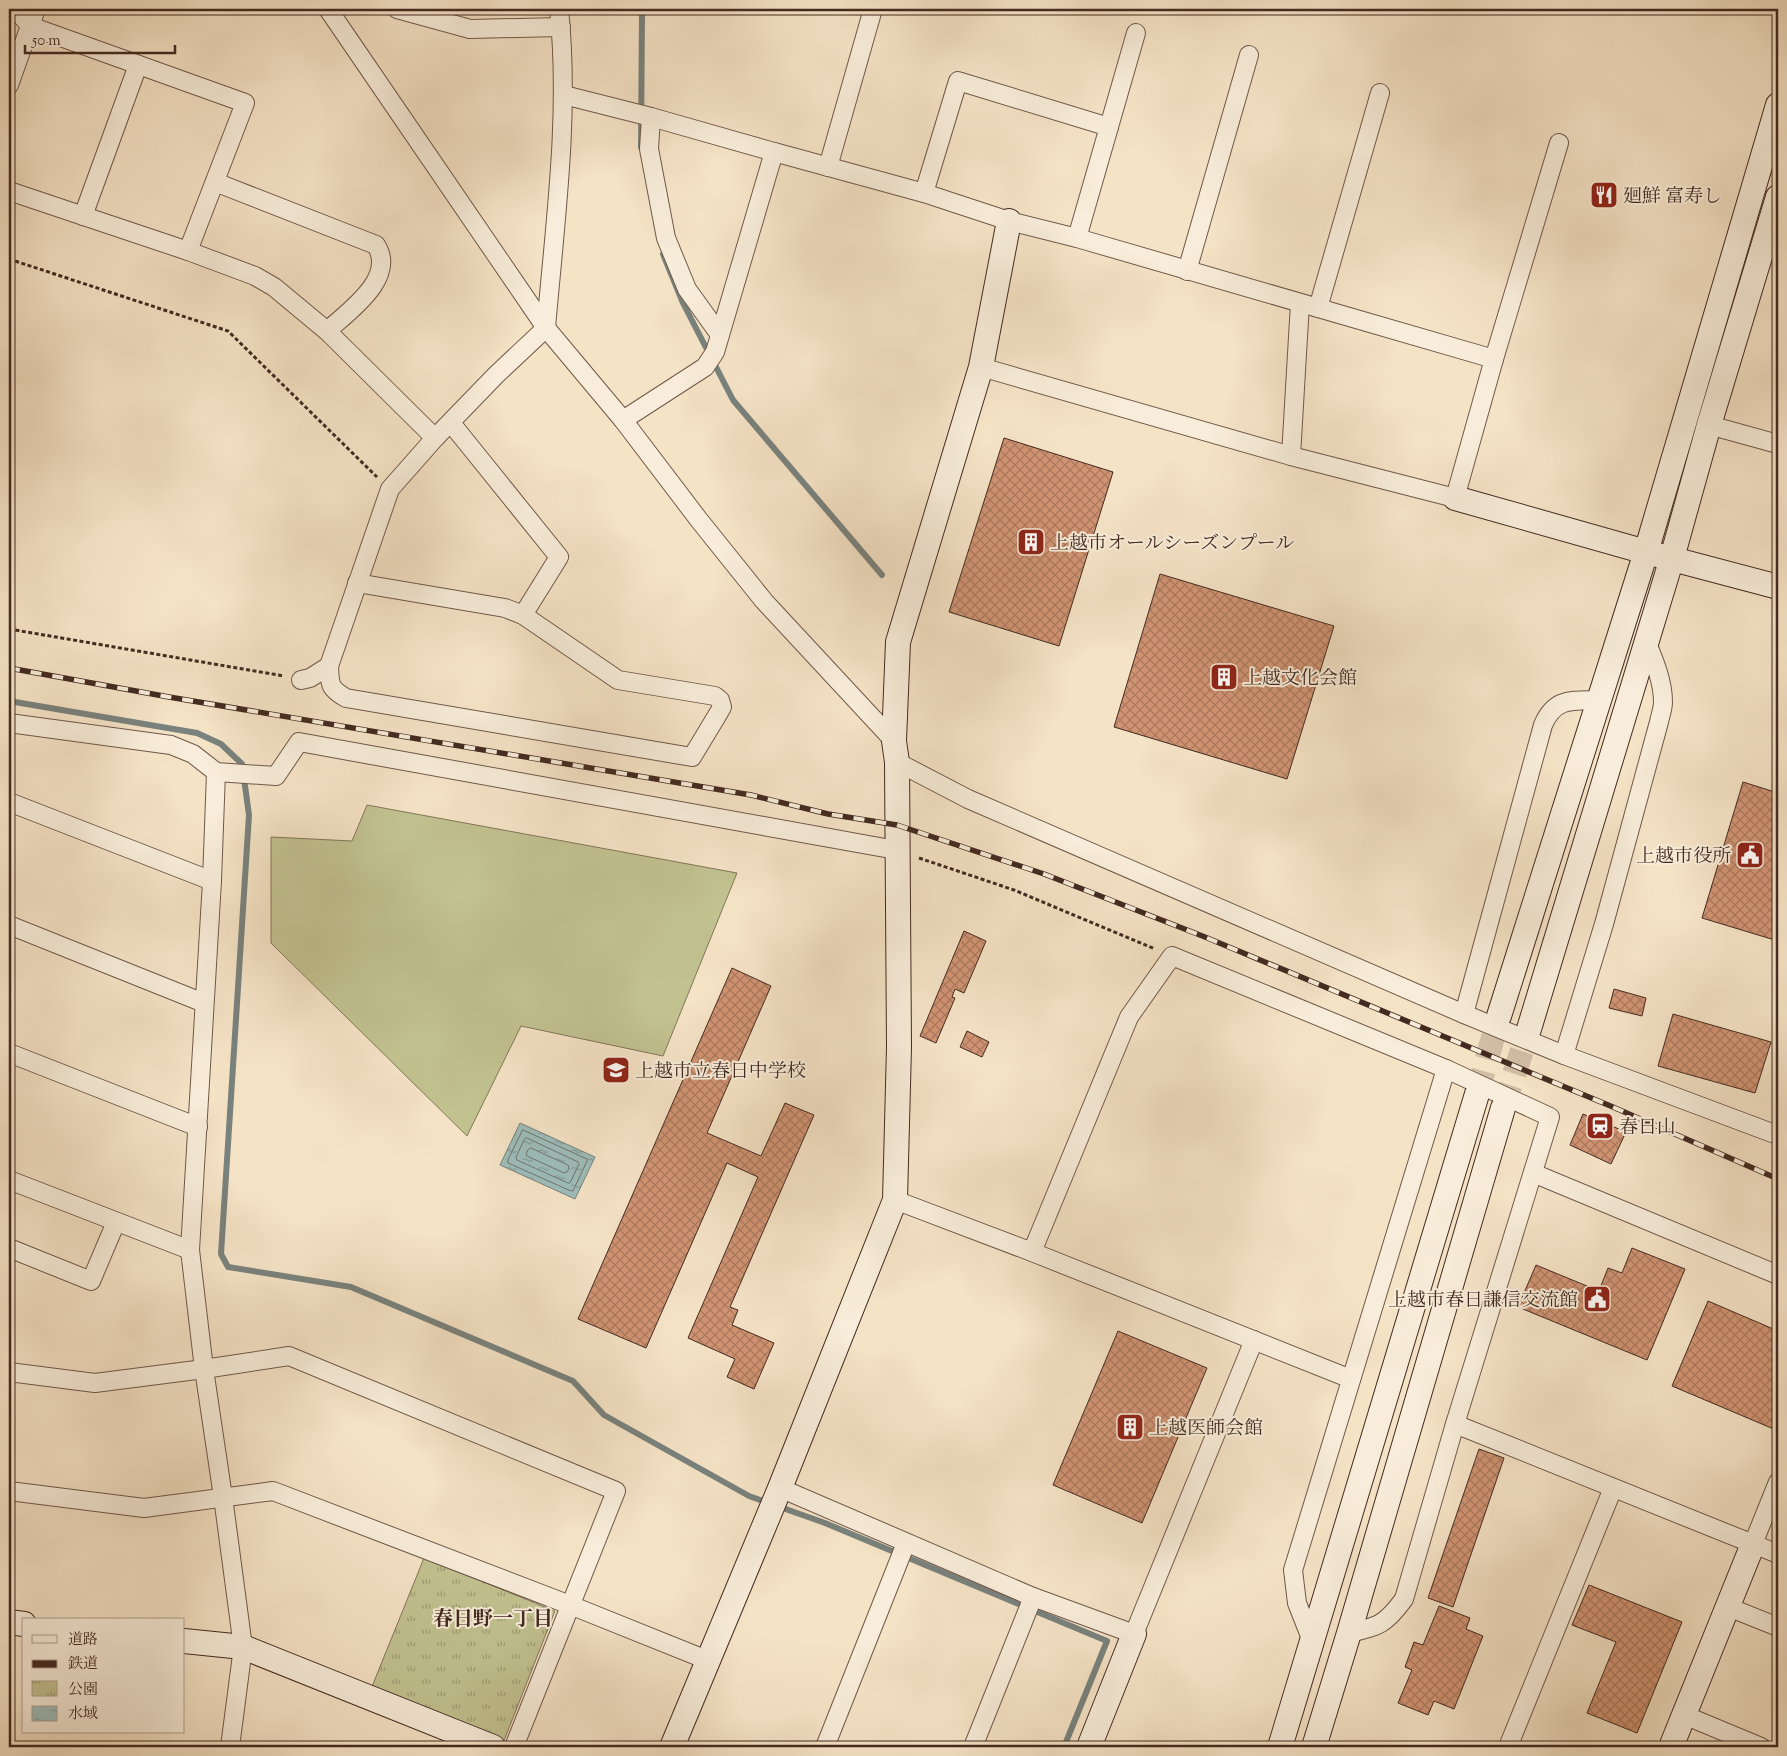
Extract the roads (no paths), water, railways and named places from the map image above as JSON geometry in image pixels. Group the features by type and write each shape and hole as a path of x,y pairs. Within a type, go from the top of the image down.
{"street":[{"path":"16,9 30,26 244,104 188,251"},
{"path":"9,85 36,9"},
{"path":"328,9 546,328 623,420 764,601 896,752 968,799 1564,1056 1772,1133"},
{"path":"397,9 447,17 470,30 561,27"},
{"path":"357,583 505,608 522,615 618,680 715,696 720,700 722,707 692,757 346,698 334,690 330,683 328,666 357,583 390,490 435,438 496,375 546,328 564,95 559,9"},
{"path":"828,167 874,9"},
{"path":"1078,238 1136,33"},
{"path":"1187,271 1249,55"},
{"path":"83,216 138,65"},
{"path":"924,194 958,81 1109,127"},
{"path":"1318,308 1380,93"},
{"path":"564,95 651,117 924,194 1009,221 1078,238 1494,359"},
{"path":"1499,1016 1646,552 1778,105"},
{"path":"651,117 649,149 666,238 687,289 720,335"},
{"path":"1455,498 1494,359 1559,143"},
{"path":"623,420 705,368 715,352 774,152"},
{"path":"215,182 376,245 381,254 382,268 372,289 327,331"},
{"path":"9,191 188,251 255,276 274,287 327,331 435,438"},
{"path":"1529,1029 1672,558 1778,197"},
{"path":"672,1747 780,1488 895,1200 899,1048 896,850 898,642 981,367 1009,221"},
{"path":"1291,456 1300,302"},
{"path":"981,367 1291,456 1455,498 1646,552 1778,586"},
{"path":"451,423 559,557 522,615"},
{"path":"1710,425 1778,444"},
{"path":"1564,1056 1604,924 1663,702 1656,666 1646,641"},
{"path":"302,680 310,678 328,666"},
{"path":"1464,1014 1543,725 1548,713 1557,705 1569,701 1599,700"},
{"path":"9,723 171,745 193,754 216,772 276,776 299,742 896,850"},
{"path":"216,772 212,881 190,1250 204,1369 243,1647 230,1747"},
{"path":"9,802 212,881"},
{"path":"9,925 204,1003"},
{"path":"1032,1252 1128,1017 1172,956 1446,1069 1550,1117 1455,1424 1404,1599 1392,1616 1375,1627 1349,1633"},
{"path":"9,1053 198,1127"},
{"path":"1312,1641 1297,1603 1292,1570 1446,1069"},
{"path":"1280,1747 1477,1094"},
{"path":"1314,1747 1503,1108"},
{"path":"1533,1173 1778,1275"},
{"path":"9,1180 190,1250"},
{"path":"895,1200 1032,1252 1350,1379"},
{"path":"9,1248 91,1282 116,1222"},
{"path":"1089,1747 1254,1340"},
{"path":"9,1372 95,1383 289,1356 616,1491 514,1747"},
{"path":"1455,1424 1778,1554"},
{"path":"1671,1747 1778,1482"},
{"path":"780,1488 1033,1596 1134,1634"},
{"path":"1508,1747 1612,1488"},
{"path":"9,1491 144,1508 273,1491 570,1605 707,1660"},
{"path":"825,1747 906,1543"},
{"path":"973,1747 1033,1596"},
{"path":"1728,1607 1778,1627"},
{"path":"9,1622 22,1624"},
{"path":"185,1641 243,1647 493,1747"},
{"path":"1684,1715 1761,1747"}],"water":[{"path":"520,1123 595,1157 575,1199 500,1165"}],"waterway":[{"path":"641,147 642,9"},
{"path":"663,254 683,303 733,400 882,575"},
{"path":"9,701 197,733 221,744 242,764 249,815 221,1254 228,1267 351,1287 573,1381 604,1415 749,1496 825,1523 1107,1641 1064,1747"}],"tunnel":[{"path":"1477,1094 1499,1016"},
{"path":"1503,1108 1529,1029"}],"railway":[{"path":"9,668 169,697 751,795 828,814 897,825 1044,874 1205,937 1613,1107 1778,1179"}],"place":[{"name":"廻鮮 富寿し","path":"1604,195"},
{"name":"上越市オールシーズンプール","path":"1031,542"},
{"name":"上越文化会館","path":"1224,677"},
{"name":"上越市役所","path":"1750,855"},
{"name":"上越市立春日中学校","path":"616,1070"},
{"name":"春日山","path":"1600,1126"},
{"name":"上越市春日謙信交流館","path":"1597,1299"},
{"name":"上越医師会館","path":"1130,1427"}],"district":[{"name":"春日野一丁目","path":"493,1618"}]}
